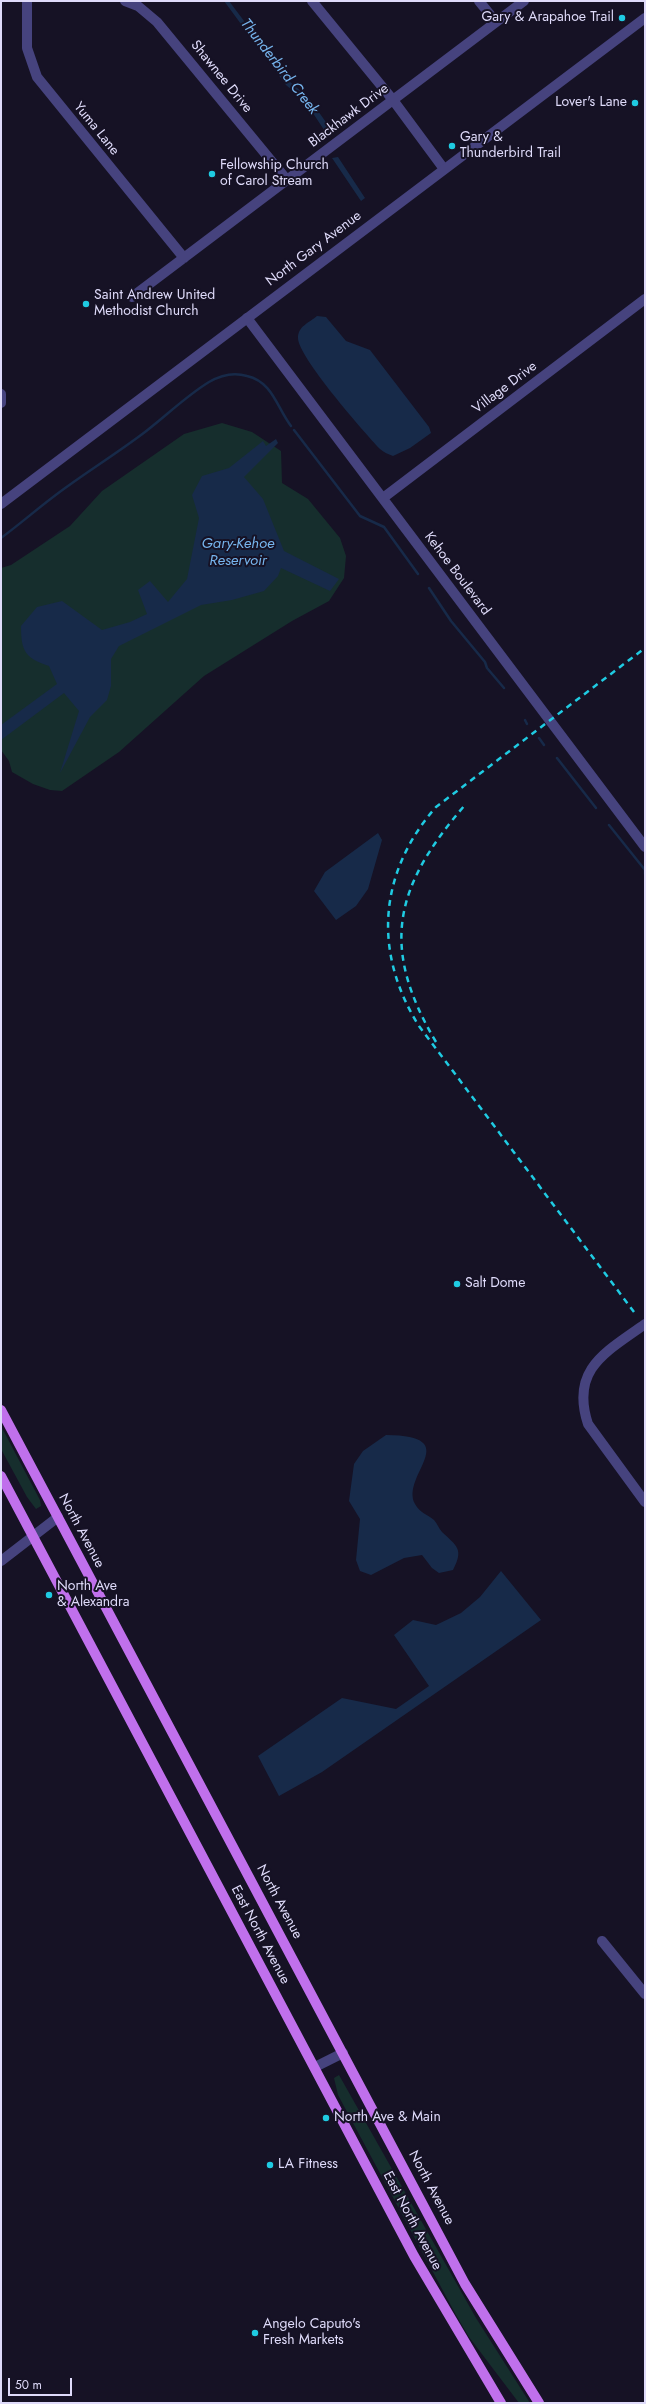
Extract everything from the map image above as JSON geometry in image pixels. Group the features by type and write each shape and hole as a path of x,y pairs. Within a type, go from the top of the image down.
{"main road":[{"name":"North Avenue","path":"1,1410 465,2284 539,2403"},
{"name":"East North Avenue","path":"1,1476 414,2256 501,2403"}],"street":[{"name":"Yuma Lane","path":"27,1 27,48 37,76 184,258"},
{"name":"Shawnee Drive","path":"125,1 138,6 157,22 287,180"},
{"path":"312,1 393,100 444,170"},
{"path":"479,1 496,22"},
{"name":"Blackhawk Drive","path":"132,297 524,1"},
{"name":"North Gary Avenue","path":"1,504 645,18"},
{"name":"Village Drive","path":"383,498 645,299"},
{"name":"Kehoe Boulevard","path":"247,318 645,847"},
{"path":"1,394 1,403"},
{"path":"645,1324 598,1359 584,1383 584,1412 594,1433 645,1502"},
{"path":"1,1561 58,1517"},
{"path":"602,1940 645,1994"},
{"path":"315,2067 343,2053"}],"green space":[{"path":"222,423 252,432 281,451 282,483 308,499 340,538 346,556 344,578 329,601 292,621 204,676 119,752 62,791 50,790 33,784 12,772 9,761 1,750 1,568 11,565 70,526 102,491 184,434"},
{"path":"1,1426 40,1500 41,1506 36,1509 27,1497 1,1449"},
{"path":"339,2075 476,2318 530,2403 519,2403 469,2337 456,2315 338,2095 334,2078"}],"water":[{"path":"224,1 229,1 290,82 308,97 333,132 328,136 305,101 286,85"},
{"path":"338,157 365,198 361,201 332,158"},
{"path":"317,316 326,317 346,341 370,350 429,427 431,433 410,448 393,456 380,449 333,394 301,348 298,338 300,330 304,325"},
{"name":"Gary-Kehoe Reservoir","path":"276,439 278,443 244,477 263,499 284,551 339,579 330,591 281,568 278,576 264,591 232,600 201,605 119,646 111,659 111,686 107,700 90,717 60,773 79,711 64,693 1,740 1,725 57,684 49,666 34,660 26,652 22,642 21,626 37,607 62,601 102,630 130,622 147,614 138,590 150,581 168,602 187,579 199,518 192,495 202,476 229,468 263,441 266,446"},
{"path":"378,833 382,840 368,889 356,906 336,920 314,891 325,872"},
{"path":"386,1435 410,1437 422,1442 426,1450 425,1459 415,1481 413,1493 415,1504 421,1511 434,1520 441,1531 457,1548 458,1557 453,1570 439,1573 432,1568 422,1555 404,1558 371,1575 360,1571 356,1560 360,1519 349,1501 354,1464 363,1451"},
{"path":"501,1571 541,1620 322,1772 279,1796 258,1756 342,1698 396,1709 429,1686 394,1635 413,1620 436,1625 461,1613 480,1597"}],"waterway":[{"path":"1,538 59,492 145,432 192,393 218,378 232,374 256,379 274,396 291,426"},
{"name":"Thunderbird Creek","path":"294,430 360,516 384,527 418,574"},
{"name":"Thunderbird Creek","path":"429,588 451,621 485,662 487,668 504,688"},
{"name":"Thunderbird Creek","path":"525,720 527,724"},
{"name":"Thunderbird Creek","path":"539,738 544,745"},
{"name":"Thunderbird Creek","path":"557,758 596,808"},
{"name":"Thunderbird Creek","path":"609,825 645,870 645,874"}],"railway":[{"path":"634,1312 419,1026 404,998 394,970 389,942 388,914 393,886 402,859 417,832 436,807 645,648"},
{"path":"436,1042 418,1008 407,976 402,946 403,918 410,890 423,863 441,835 465,805"}],"place":[{"name":"Gary & Arapahoe Trail","path":"622,18"},
{"name":"Lover's Lane","path":"635,103"},
{"name":"Gary & Thunderbird Trail","path":"452,146"},
{"name":"Fellowship Church of Carol Stream","path":"212,174"},
{"name":"Saint Andrew United Methodist Church","path":"86,304"},
{"name":"Salt Dome","path":"457,1284"},
{"name":"North Ave & Alexandra","path":"49,1595"},
{"name":"North Ave & Main","path":"326,2118"},
{"name":"LA Fitness","path":"270,2165"},
{"name":"Angelo Caputo's Fresh Markets","path":"255,2333"}]}
